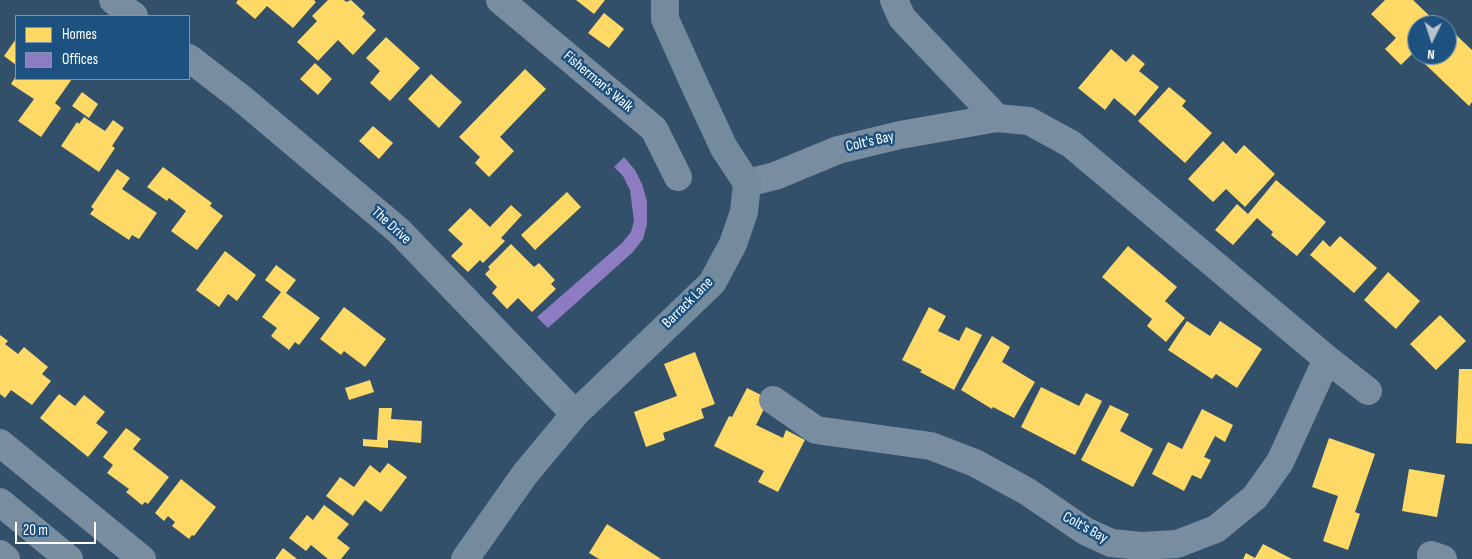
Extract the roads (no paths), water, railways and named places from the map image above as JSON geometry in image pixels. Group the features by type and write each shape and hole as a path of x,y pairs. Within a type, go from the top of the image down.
{"street":[{"path":"113,0 133,15"},
{"name":"Fisherman's Walk","path":"500,0 654,129 678,177"},
{"path":"665,0 665,19 696,90 724,148 747,183"},
{"path":"894,0 902,18 997,118"},
{"name":"The Drive","path":"190,59 241,98 399,231 575,414"},
{"name":"Colt's Bay","path":"747,183 775,176 838,150 900,135 997,118 1029,121 1071,144 1327,359 1368,391"},
{"name":"Barrack Lane","path":"465,559 525,474 575,414 712,283 733,244 742,220 747,183"},
{"name":"Colt's Bay","path":"773,400 816,430 931,446 975,463 1028,492 1084,531 1111,543 1141,546 1177,544 1216,529 1255,497 1280,462 1327,359"},
{"path":"0,442 142,559"},
{"path":"0,502 69,559"},
{"path":"0,554 6,559"}]}
